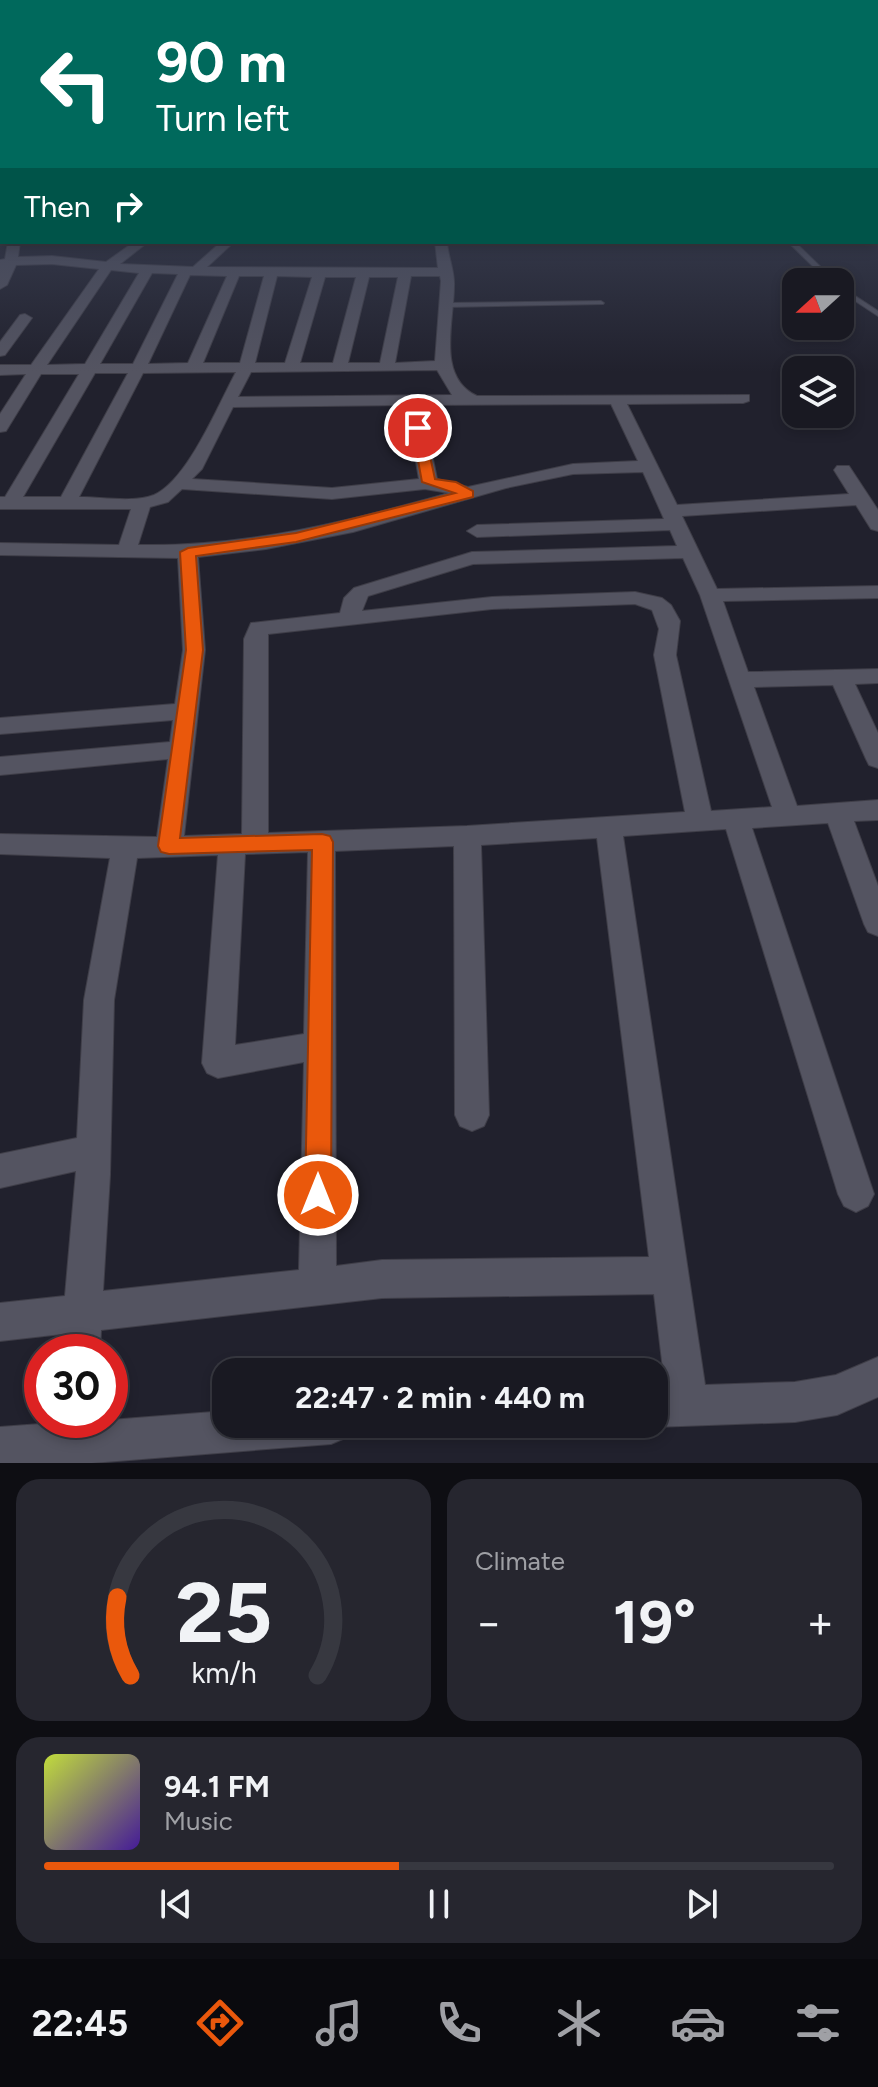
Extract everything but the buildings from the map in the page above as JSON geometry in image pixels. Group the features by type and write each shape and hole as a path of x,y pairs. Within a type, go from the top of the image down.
{"street":[{"path":"40,258 59,244"},
{"path":"0,427 40,368 68,319 106,268 139,244"},
{"path":"67,503 103,428 142,366 191,270 225,244"},
{"path":"441,244 447,305 442,365 456,391 468,400"},
{"path":"0,285 6,263 40,258 106,268 363,274 445,272"},
{"path":"5,503 148,269"},
{"path":"194,366 235,271"},
{"path":"5,503 142,503 162,498 180,484 193,469 246,367 272,272"},
{"path":"291,367 320,273"},
{"path":"387,368 405,273"},
{"path":"339,367 363,274"},
{"path":"0,352 25,318"},
{"path":"0,370 442,365"},
{"path":"228,402 743,398"},
{"path":"617,399 710,595 787,814"},
{"path":"413,401 429,482"},
{"path":"0,549 188,552 296,538 573,469 649,466"},
{"path":"843,470 869,505 878,525"},
{"path":"180,484 352,493 429,482 451,485 468,494"},
{"path":"127,550 142,503"},
{"path":"477,531 869,505"},
{"path":"169,846 194,650 188,552"},
{"path":"350,616 354,598 361,592 459,559 690,552"},
{"path":"710,595 877,595"},
{"path":"320,1045 218,1063 243,844 256,632 269,625 492,603 635,598 659,603 670,628 665,655 700,821"},
{"path":"740,680 878,676"},
{"path":"841,678 878,759"},
{"path":"0,726 184,711"},
{"path":"0,766 181,749"},
{"path":"0,844 125,848 322,842 609,829 787,814 878,810"},
{"path":"837,811 878,924"},
{"path":"736,818 856,1194"},
{"path":"609,829 670,1275 671,1407 795,1402 837,1395 878,1377"},
{"path":"467,836 472,1115"},
{"path":"317,1286 322,842"},
{"path":"81,1334 99,1000 125,848"},
{"path":"0,1171 93,1151"},
{"path":"0,1322 83,1310 382,1279 670,1275"},
{"path":"0,1448 212,1432"}],"lane":[{"path":"793,244 818,268"},
{"path":"854,298 878,314"},
{"path":"447,305 601,303"}],"route":[{"path":"318,1195 322,842 169,846 194,650 188,552 296,538 353,526 468,494 451,485 429,482 418,428"}]}
